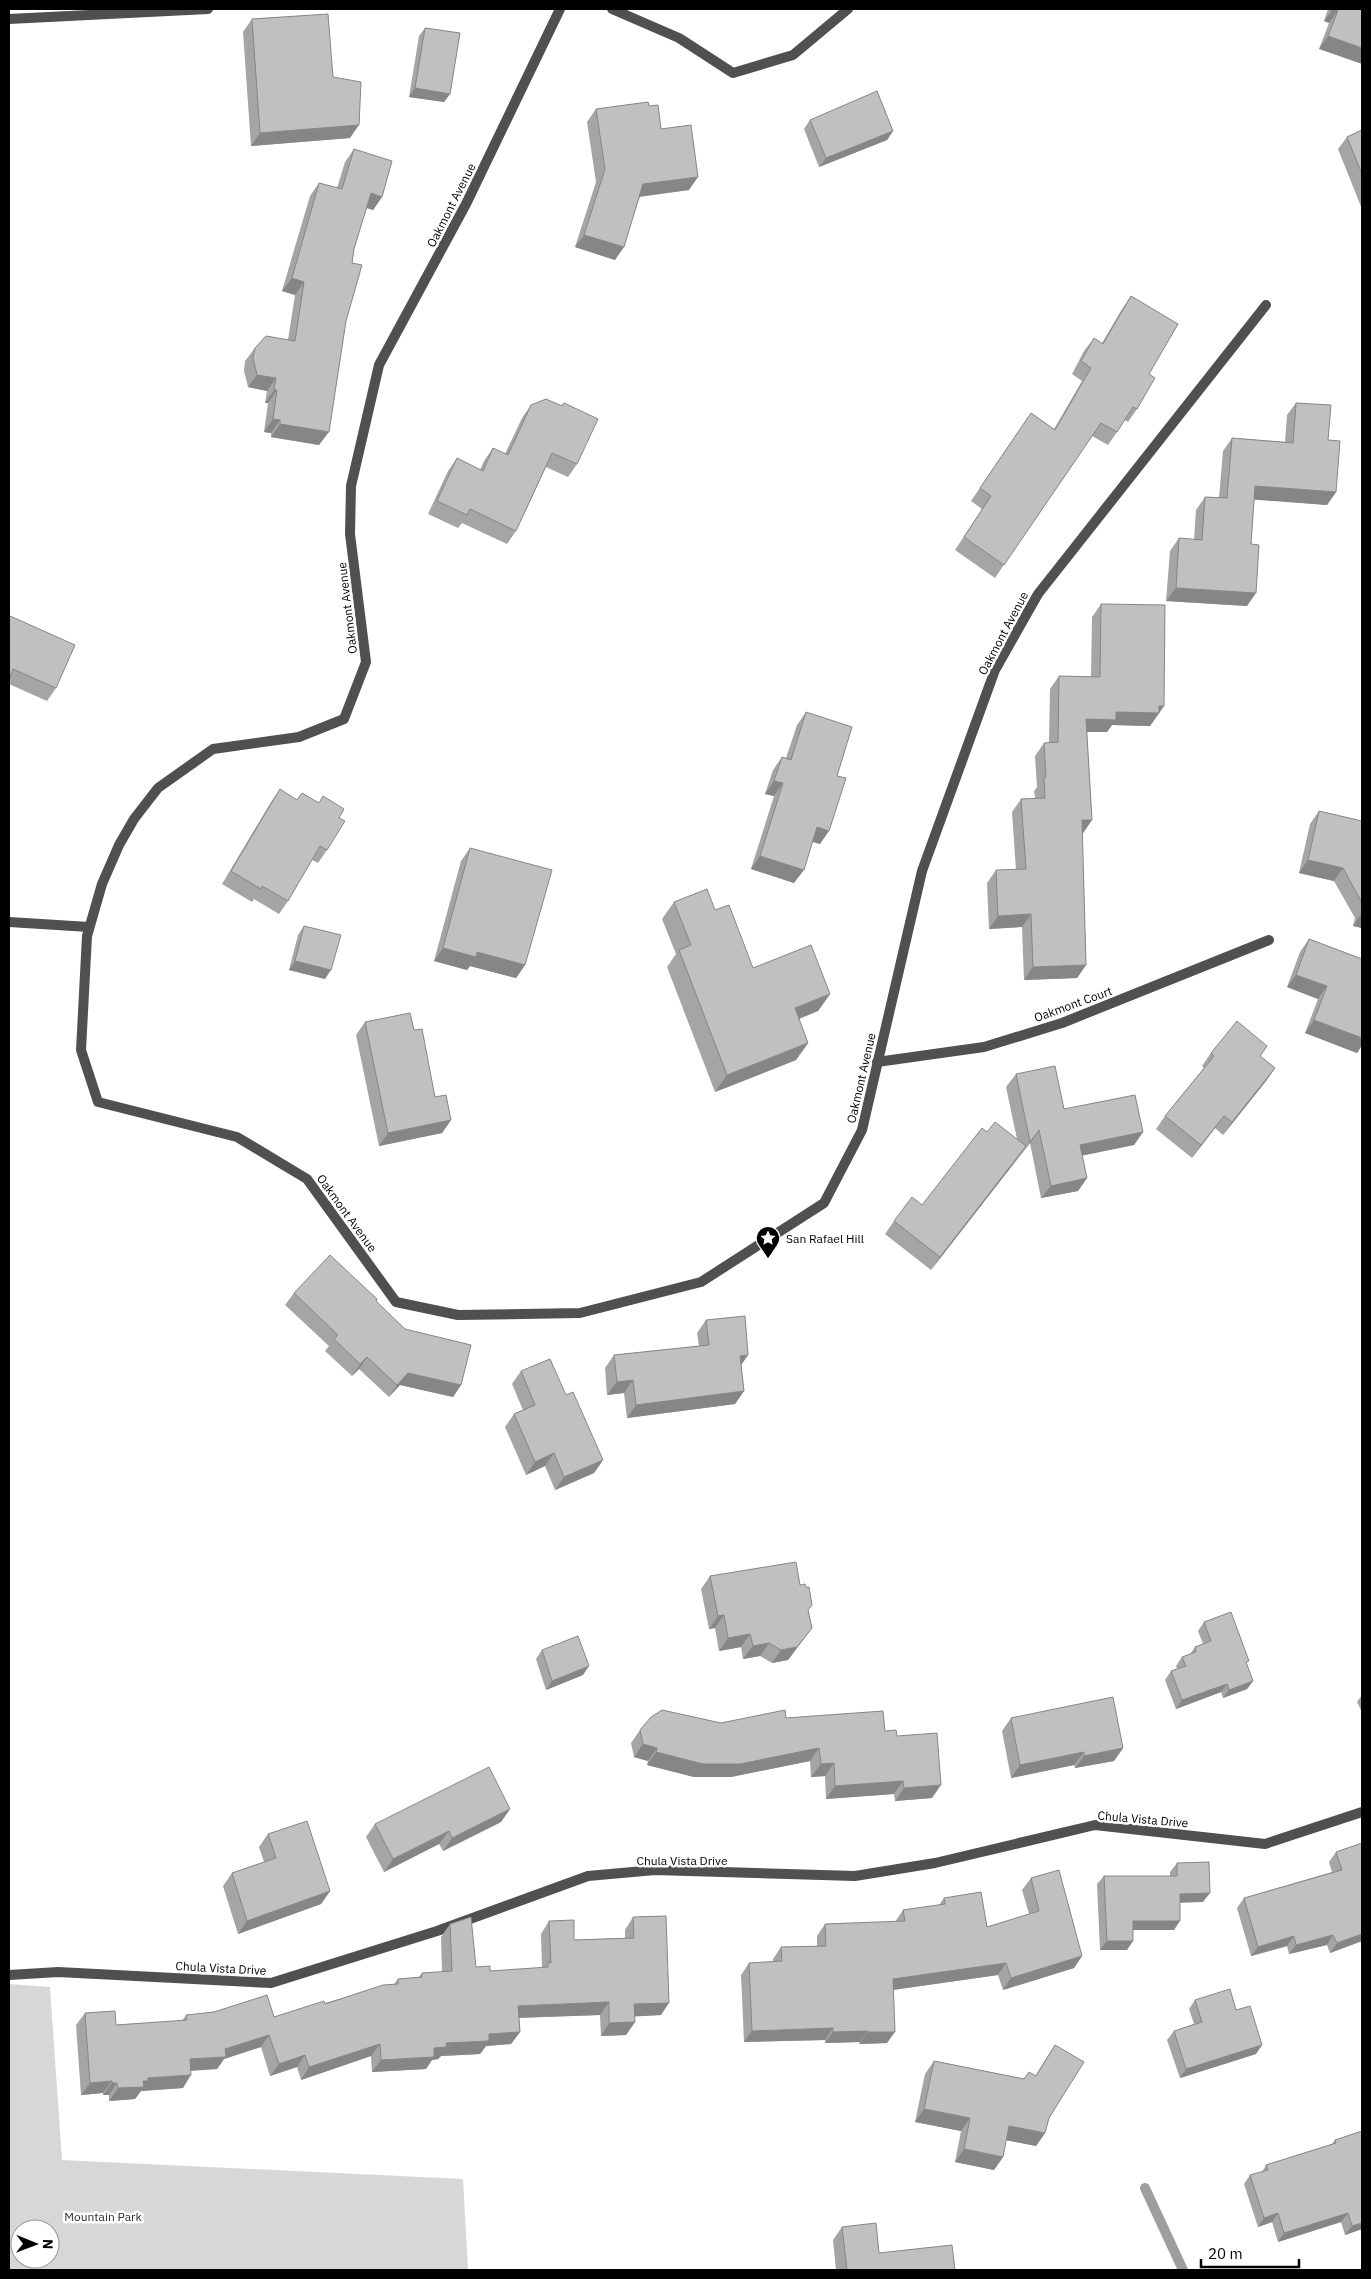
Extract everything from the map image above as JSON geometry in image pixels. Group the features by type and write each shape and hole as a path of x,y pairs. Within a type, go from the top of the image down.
{"street":[{"path":"9,19 208,9"},
{"name":"Oakmont Avenue","path":"560,9 466,204 380,365 351,486 350,534 366,662 344,719 299,737 213,749 158,788 134,819 119,846 102,884 87,936 81,1050 98,1102 237,1137 307,1179 396,1302 458,1315 580,1313 701,1282 824,1203 862,1130 922,871 995,670 1038,594 1266,305"},
{"path":"612,9 679,38 733,73 793,55 848,9"},
{"path":"9,922 89,927"},
{"name":"Oakmont Court","path":"877,1062 984,1047 1062,1023 1269,940"},
{"name":"Chula Vista Drive","path":"9,1975 58,1972 271,1983 437,1930 588,1876 654,1870 855,1876 935,1863 1095,1825 1265,1844 1362,1812"}],"green space":[{"name":"Mountain Park","path":"9,1984 50,1987 62,2160 463,2179 468,2270 9,2270"}],"building":[{"path":"1335,9 1362,9 1362,48 1328,36 1338,10"},
{"path":"328,14 333,77 361,82 359,125 260,133 252,19"},
{"path":"425,28 460,33 450,94 415,88"},
{"path":"877,91 893,131 826,158 810,120"},
{"path":"648,102 649,106 658,105 661,129 691,125 698,177 643,184 624,247 584,235 605,169 596,109"},
{"path":"1362,130 1362,174 1347,137"},
{"path":"354,149 392,161 382,197 371,193 354,249 352,263 362,265 346,321 329,432 280,424 280,420 273,419 277,390 274,390 276,378 257,375 253,358 255,348 266,336 295,341 304,282 292,278 319,183 342,189"},
{"path":"1131,296 1178,324 1149,374 1155,378 1137,409 1133,407 1117,432 1101,423 1004,565 964,537 991,496 980,488 1031,413 1055,430 1091,368 1081,361 1094,338 1103,344"},
{"path":"546,399 562,406 564,403 598,419 577,464 552,453 516,531 470,509 467,515 437,501 457,458 483,471 493,448 508,455 531,405"},
{"path":"1296,403 1331,405 1328,440 1340,441 1336,492 1255,486 1251,544 1259,545 1256,593 1176,588 1179,538 1202,540 1205,497 1227,498 1232,438 1293,443"},
{"path":"1101,604 1165,605 1164,706 1159,706 1159,713 1116,712 1116,720 1086,719 1092,820 1082,820 1086,965 1033,967 1031,914 998,916 996,870 1026,869 1021,799 1045,798 1044,743 1058,742 1059,676 1100,677"},
{"path":"10,616 75,645 56,688 13,669 9,679"},
{"path":"806,712 852,727 837,776 846,778 829,831 817,827 804,870 760,856 783,783 774,781 782,757 791,760"},
{"path":"280,789 297,800 302,793 319,803 323,796 344,809 339,818 345,821 327,850 320,846 288,901 262,886 261,889 231,871"},
{"path":"1319,811 1362,821 1362,903 1343,868 1308,860"},
{"path":"470,848 552,870 525,965 477,952 476,957 443,948"},
{"path":"707,889 715,910 729,905 753,968 811,945 830,994 795,1008 808,1043 727,1075 679,950 691,945 674,902"},
{"path":"304,926 341,935 331,970 295,961"},
{"path":"1309,939 1362,959 1362,1038 1314,1020 1327,986 1296,975"},
{"path":"410,1013 414,1030 422,1029 435,1097 446,1095 451,1120 388,1133 365,1022"},
{"path":"1237,1021 1267,1046 1260,1056 1275,1068 1232,1122 1224,1116 1201,1145 1165,1116 1214,1056 1211,1053"},
{"path":"1055,1066 1064,1109 1135,1095 1143,1132 1080,1145 1087,1178 1051,1186 1039,1130 1030,1142 1016,1074"},
{"path":"995,1122 1026,1146 940,1257 894,1221 912,1197 922,1205 982,1128 987,1132"},
{"path":"330,1255 377,1299 376,1301 405,1329 471,1345 461,1385 408,1373 397,1385 367,1357 360,1364 334,1339 338,1335 294,1293"},
{"path":"745,1316 748,1355 740,1356 744,1391 636,1405 633,1380 617,1382 614,1355 709,1345 706,1320"},
{"path":"550,1359 566,1395 573,1392 603,1460 564,1477 554,1453 535,1462 514,1414 535,1405 521,1371"},
{"path":"796,1562 800,1585 805,1584 806,1587 809,1587 812,1605 808,1610 812,1628 797,1647 781,1650 769,1643 753,1646 750,1634 728,1638 724,1615 718,1616 710,1576"},
{"path":"1231,1612 1249,1661 1246,1662 1253,1681 1229,1690 1227,1684 1182,1700 1171,1671 1186,1666 1182,1657 1196,1652 1195,1647 1211,1641 1204,1622"},
{"path":"578,1636 589,1666 552,1681 542,1650"},
{"path":"1113,1697 1123,1748 1084,1756 1084,1752 1020,1765 1011,1718"},
{"path":"662,1710 721,1723 785,1710 786,1718 883,1711 885,1731 896,1730 897,1736 937,1733 941,1785 904,1788 903,1781 835,1786 834,1763 821,1764 819,1748 740,1764 703,1764 656,1752 657,1748 643,1744 640,1730 651,1717"},
{"path":"489,1767 510,1809 452,1838 449,1831 393,1859 375,1824"},
{"path":"307,1821 330,1891 247,1921 232,1873 276,1858 268,1834"},
{"path":"1362,1843 1362,1934 1337,1943 1333,1935 1296,1945 1294,1936 1258,1947 1244,1898 1342,1870 1336,1852"},
{"path":"1209,1862 1210,1893 1180,1894 1180,1921 1133,1921 1133,1941 1107,1941 1104,1876 1177,1876 1177,1863"},
{"path":"1059,1870 1082,1956 1011,1978 1006,1963 893,1979 895,2032 833,2032 833,2028 752,2031 749,1963 782,1961 781,1947 826,1946 825,1924 905,1921 903,1910 945,1904 944,1898 981,1892 987,1927 1039,1911 1031,1878"},
{"path":"666,1916 669,2003 634,2004 635,2022 609,2023 609,2002 518,2006 520,2032 489,2034 489,2041 446,2043 447,2047 434,2048 434,2057 381,2060 380,2044 309,2067 305,2055 279,2064 269,2035 225,2049 226,2057 190,2059 191,2075 148,2078 148,2081 143,2081 144,2087 118,2088 117,2083 112,2083 112,2081 90,2083 85,2013 115,2011 116,2025 187,2020 186,2015 214,2012 267,1995 274,2017 324,2001 325,2004 383,1985 398,1984 398,1979 422,1977 422,1973 452,1971 450,1924 471,1917 476,1967 490,1966 490,1971 548,1967 548,1962 551,1963 549,1921 574,1920 574,1940 634,1938 633,1917"},
{"path":"1230,1989 1236,2010 1250,2006 1262,2045 1186,2069 1174,2031 1202,2022 1195,2000"},
{"path":"1055,2045 1084,2062 1049,2118 1045,2133 1009,2126 1003,2157 964,2149 970,2118 924,2109 934,2061 1024,2079 1029,2072 1036,2076"},
{"path":"1362,2131 1362,2223 1352,2226 1348,2213 1284,2233 1278,2213 1264,2218 1250,2175 1268,2170 1266,2165 1336,2143 1335,2140"},
{"path":"876,2223 879,2253 952,2245 955,2270 847,2270 842,2227"}],"waterway":[{"path":"1145,2188 1183,2270"}],"place":[{"name":"San Rafael Hill","path":"768,1259"}]}
